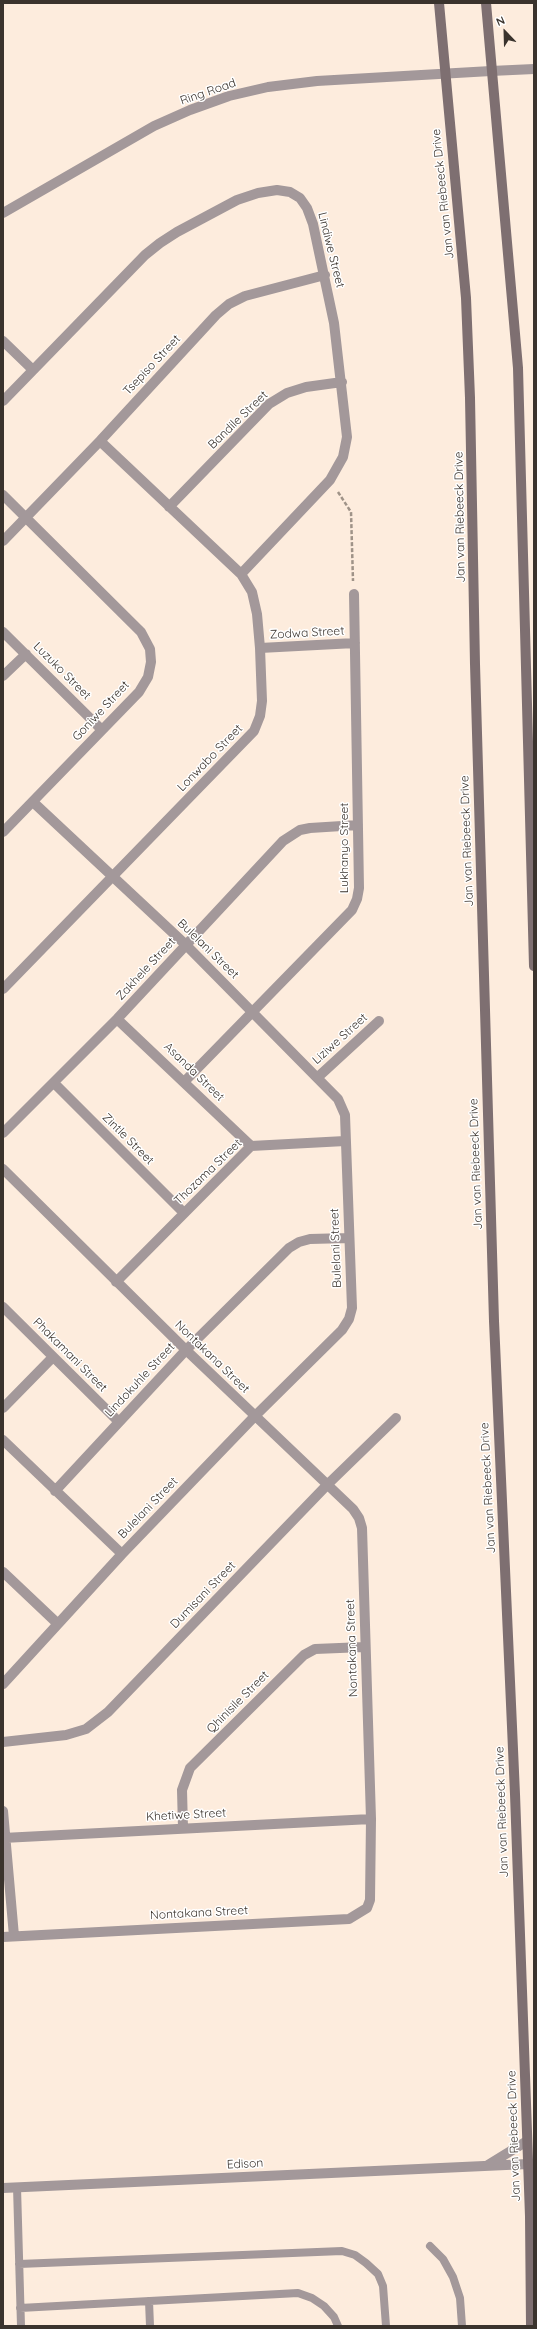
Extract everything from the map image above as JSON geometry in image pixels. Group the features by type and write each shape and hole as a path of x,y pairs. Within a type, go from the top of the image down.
{"main road":[{"name":"Jan van Riebeeck Drive","path":"439,3 466,298 470,390 475,664 494,1321 531,2164 531,2326"},
{"path":"486,3 518,368 534,966"}],"street":[{"name":"Ring Road","path":"3,213 154,126 190,110 229,96 268,87 316,81 534,69"},
{"name":"Lindiwe Street","path":"3,401 145,255 160,243 237,200 258,193 277,190 290,192 300,198 307,208 313,224 325,275 334,323 342,382 347,436 343,457 330,480 241,574"},
{"name":"Tsepiso Street","path":"3,541 100,441 216,314 229,304 262,290 325,275"},
{"path":"3,340 33,370"},
{"name":"Bandile Street","path":"169,507 270,404 287,393 300,389 342,382"},
{"name":"Lonwabo Street","path":"3,989 254,732 260,716 262,701 260,648 255,602 252,592 241,574 100,441"},
{"name":"Goniwe Street","path":"3,495 141,632 150,649 151,662 145,682 139,692 3,832"},
{"name":"Lukhanyo Street","path":"186,1082 352,910 357,899 359,888 354,594"},
{"name":"Luzuko Street","path":"3,632 102,730"},
{"name":"Zodwa Street","path":"260,648 354,643"},
{"path":"3,676 26,654"},
{"name":"Bulelani Street","path":"3,1684 122,1554 254,1417 342,1330 350,1319 352,1308 343,1108 338,1099 318,1077 186,945 33,802"},
{"name":"Zakhele Street","path":"3,1133 117,1018 291,835 310,828 358,825"},
{"name":"Asanda Street","path":"117,1018 252,1146"},
{"name":"Liziwe Street","path":"318,1077 379,1021"},
{"name":"Zintle Street","path":"54,1083 184,1213"},
{"name":"Thozama Street","path":"116,1282 252,1146 345,1141"},
{"name":"Nontakana Street","path":"3,1169 254,1417 353,1509 359,1518 362,1528 364,1647 371,1819 370,1900 367,1908 349,1919 3,1937"},
{"name":"Lindokuhle Street","path":"55,1491 186,1350 289,1248 298,1242 310,1239 348,1238"},
{"name":"Phakamani Street","path":"3,1307 119,1422"},
{"path":"3,1408 53,1357"},
{"name":"Dumisani Street","path":"3,1742 66,1736 86,1729 102,1717 327,1485 396,1418"},
{"path":"3,1440 122,1554"},
{"path":"3,1572 58,1624"},
{"name":"Qhinisile Street","path":"183,1828 182,1790 184,1778 190,1768 206,1752 304,1655 315,1649 364,1647"},
{"path":"3,1811 4,1838 14,1936"},
{"name":"Khetiwe Street","path":"4,1838 371,1819"},
{"path":"488,2166 530,2141"},
{"name":"Edison","path":"3,2188 531,2164"}],"lane":[{"path":"17,2187 21,2326"},
{"path":"430,2246 443,2259 453,2278 460,2298 462,2326"},
{"path":"19,2264 342,2251 355,2255 366,2262 378,2274 383,2286 386,2326"},
{"path":"20,2308 298,2293 312,2298 324,2306 334,2317 338,2326"},
{"path":"149,2301 150,2326"}],"path":[{"path":"330,480 351,512 354,594"}]}
